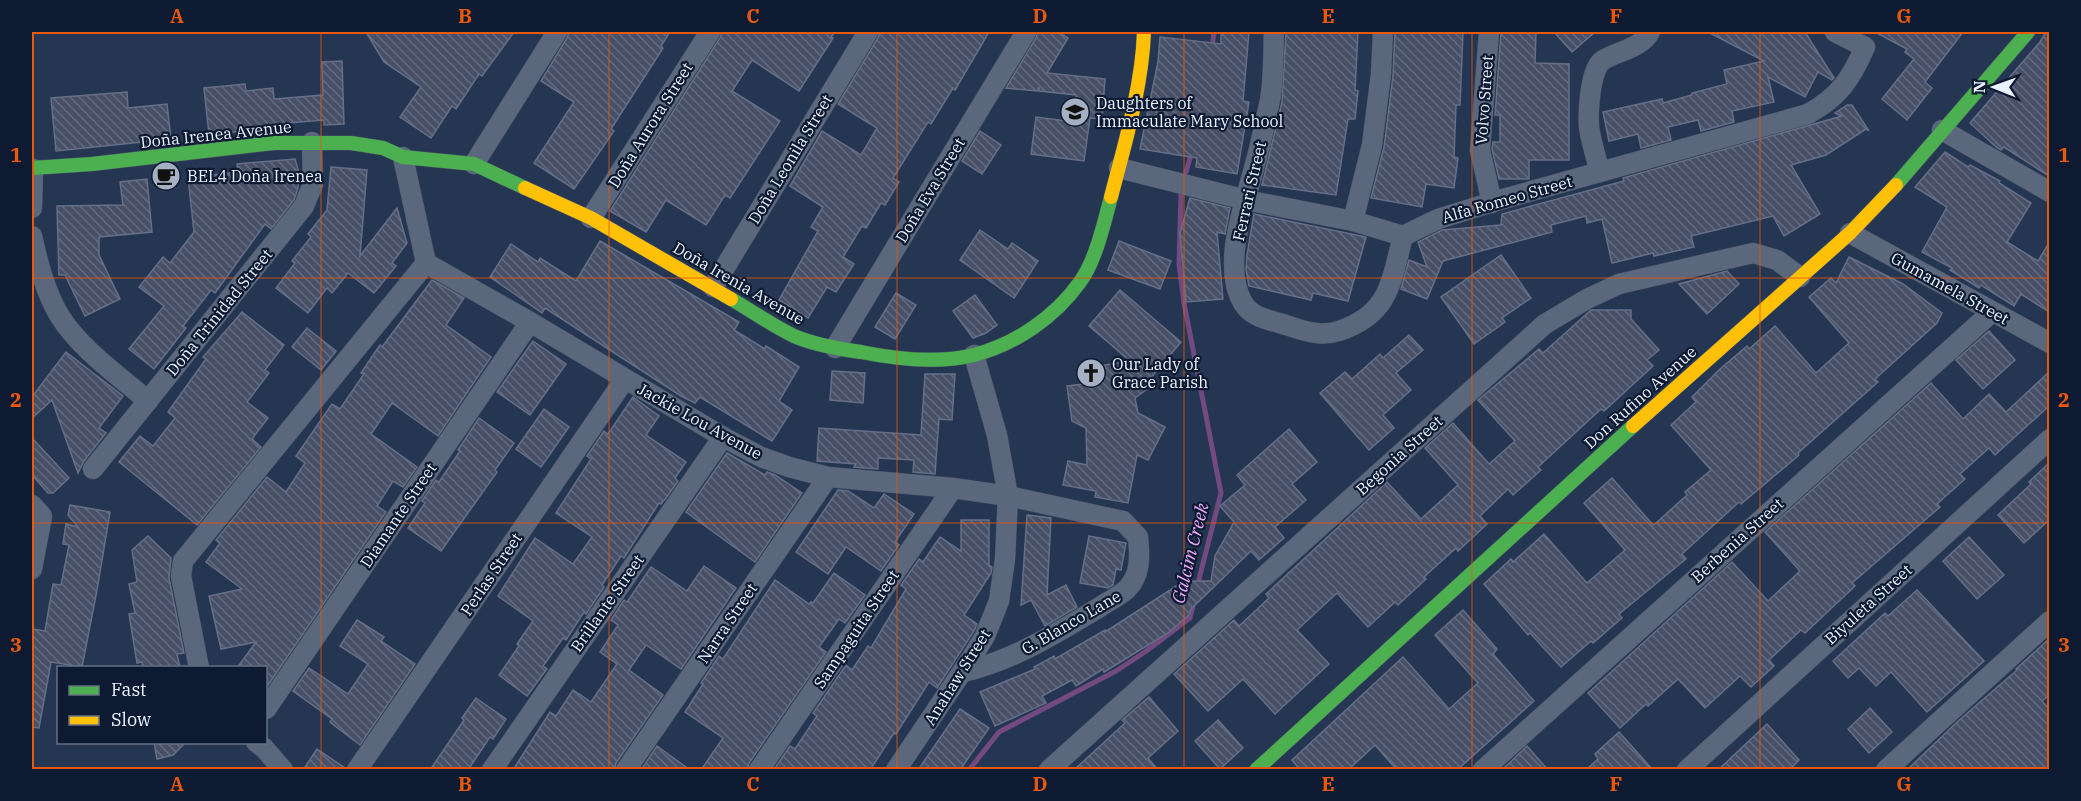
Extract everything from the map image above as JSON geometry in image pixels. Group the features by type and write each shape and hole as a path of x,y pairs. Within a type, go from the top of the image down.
{"street":[{"path":"474,164 556,32"},
{"name":"Doña Aurora Street","path":"591,218 710,32"},
{"name":"Doña Leonila Street","path":"713,287 868,32"},
{"name":"Doña Eva Street","path":"835,348 1026,32"},
{"name":"Doña Irenia Avenue","path":"403,157 474,164 591,218 795,336 835,348 893,358 948,359 974,355 1003,344 1037,326 1059,309 1082,280 1100,238 1119,168 1136,99 1143,59 1144,32"},
{"name":"Ferrari Street","path":"1274,32 1270,96 1238,231 1235,254 1237,290 1243,304 1252,315 1313,334 1337,331 1355,324 1366,319 1378,308 1386,295 1403,236"},
{"path":"1353,221 1372,145 1381,74 1383,32"},
{"name":"Volvo Street","path":"1489,32 1480,150 1492,202"},
{"path":"1600,172 1589,128 1589,107 1595,72 1601,61 1644,41 1650,32"},
{"name":"Alfa Romeo Street","path":"1403,236 1438,219 1492,202 1808,114 1823,106 1845,84 1865,47 1835,32"},
{"name":"Don Rufino Avenue","path":"1256,770 1456,585 1850,233 1882,200 2028,32"},
{"path":"1941,130 2049,192"},
{"name":"Doña Trinidad Street","path":"93,469 304,206 313,184 312,142"},
{"name":"Doña Irenea Avenue","path":"32,169 92,165 274,143 351,143 383,148 403,157"},
{"path":"199,666 181,576 183,561 426,263 403,157"},
{"path":"1119,168 1246,200 1353,221 1403,236"},
{"path":"32,169 32,208"},
{"name":"Gumamela Street","path":"1850,233 2049,343"},
{"path":"32,236 42,276 59,315 84,345 148,401"},
{"name":"Begonia Street","path":"1049,770 1545,324 1587,299 1619,284 1753,253 1777,260 1800,277"},
{"name":"Jackie Lou Avenue","path":"426,263 723,437 762,457 828,477 953,488 1008,496 1123,521 1138,537"},
{"name":"Berbenia Street","path":"1483,770 1992,312"},
{"name":"Diamante Street","path":"267,707 530,322"},
{"name":"Anahaw Street","path":"896,770 985,636 999,601 1005,559 1008,496 997,435 974,355"},
{"name":"Perlas Street","path":"357,770 625,379"},
{"name":"Brillante Street","path":"492,770 723,437"},
{"name":"Biyuleta Street","path":"1687,770 2049,439"},
{"name":"Narra Street","path":"626,770 828,477"},
{"name":"Sampaguita Street","path":"759,770 953,488"},
{"path":"32,505 42,516 32,569"},
{"name":"G. Blanco Lane","path":"963,672 984,668 1012,656 1074,623 1127,589 1139,567 1138,537"},
{"path":"1886,770 2049,621"},
{"path":"259,744 283,770"}],"building":[{"path":"366,32 514,32 482,76 479,74 456,109 452,106 431,138 400,117 421,87 384,62"},
{"path":"569,32 670,32 661,46 663,48 611,129 614,131 574,189 534,163 574,102 541,81"},
{"path":"722,32 835,32 799,91 752,60 732,91 780,121 730,198 725,195 706,225 666,200 646,232 610,211"},
{"path":"880,32 989,32 955,90 953,88 931,124 928,122 893,178 899,182 885,205 881,203 866,228 862,226 843,257 854,264 836,292 827,287 808,318 779,300 818,231 811,227 823,207 790,186 822,131 861,155 877,128 838,104"},
{"path":"1038,32 1058,32 1068,38 1047,73 1105,79 1102,119 1090,118 1084,161 1031,154 1036,117 1074,122 1076,95 1039,91 1039,87 1037,91 1006,88"},
{"path":"1221,32 1249,32 1243,101 1249,102 1237,174 1196,167 1197,158 1140,149 1158,62 1160,37 1221,44"},
{"path":"1286,32 1358,32 1355,90 1358,91 1355,119 1348,119 1336,195 1262,185 1282,102"},
{"path":"1395,32 1463,32 1460,105 1456,105 1454,157 1458,158 1454,188 1426,184 1422,207 1371,198 1384,147 1393,75"},
{"path":"1501,32 1536,32 1535,63 1569,64 1569,160 1529,160 1529,179 1499,179 1492,149 1493,142 1500,142 1500,115 1495,115"},
{"path":"1554,32 1595,32 1572,52"},
{"path":"1708,32 1805,32 1834,78 1832,80 1818,72 1805,97 1768,77 1774,102 1732,111 1734,122 1701,131 1698,120 1668,127 1671,140 1641,148 1638,134 1609,141 1603,112 1662,99 1663,103 1727,84 1724,70 1764,61"},
{"path":"1875,32 1963,32 1925,82 1932,88 1907,120 1882,99 1914,59 1905,52 1907,49"},
{"path":"2046,32 2049,32 2049,176 2004,147 2001,150 1996,147 1970,123 2040,42"},
{"path":"342,61 344,124 324,125 324,120 276,124 276,127 209,135 204,88 245,84 246,91 273,88 274,99 323,95 322,62"},
{"path":"127,92 128,108 167,104 171,139 56,151 51,98"},
{"path":"1847,105 1852,105 1869,131 1866,129 1826,155 1791,165 1820,214 1784,236 1773,216 1691,236 1694,247 1654,256 1653,253 1612,263 1602,219 1587,223 1586,216 1551,225 1552,232 1443,261 1427,299 1401,289 1409,260 1427,267 1418,242 1442,230 1501,225 1502,214 1624,181 1623,178 1842,116 1835,113"},
{"path":"980,131 1001,145 982,174 962,161"},
{"path":"1945,152 1968,167 1970,165 2000,181 1999,183 2031,203 2007,242 2038,261 2049,243 2049,312 2021,294 2014,306 1981,285 1979,288 1950,270 1952,268 1922,252 1947,207 1915,187"},
{"path":"295,159 299,173 294,200 271,229 265,224 215,293 211,290 183,326 186,328 154,369 129,349 164,306 139,287 163,257 170,263 194,232 188,178 238,172 237,164"},
{"path":"331,167 367,170 360,256 397,208 407,243 392,263 396,266 374,293 348,273 332,293 327,288 308,313 276,288 295,263 292,261 311,237 308,234 327,210"},
{"path":"147,179 152,232 99,237 99,255 120,299 85,316 65,275 59,275 57,206 123,205 120,182"},
{"path":"1190,198 1230,208 1225,234 1217,232 1223,299 1186,302 1180,233"},
{"path":"1254,214 1366,237 1348,301 1313,293 1311,300 1249,286 1246,269"},
{"path":"980,230 1008,249 1012,243 1038,261 1014,298 960,260"},
{"path":"600,241 739,322 734,330 765,349 766,346 799,367 779,401 792,410 772,441 700,397 695,403 681,396 545,308 542,313 490,277 511,244 538,262 540,258 576,281"},
{"path":"1119,241 1171,261 1160,289 1108,270"},
{"path":"1501,255 1531,298 1502,318 1505,322 1474,344 1441,297"},
{"path":"1849,257 1903,284 1942,313 1937,323 1875,379 1878,382 1798,453 1799,455 1741,504 1739,502 1682,554 1686,559 1619,614 1622,618 1561,667 1530,633 1528,635 1484,584 1511,559 1513,562 1544,534 1587,583 1625,550 1584,503 1612,478 1653,525 1655,524 1687,495 1685,492 1711,470 1671,425 1696,402 1692,397 1720,369 1747,346 1749,349 1775,326 1816,373 1849,343 1809,297 1831,278 1836,283"},
{"path":"1727,271 1739,284 1707,314 1679,284"},
{"path":"432,280 464,298 446,325 491,357 438,436 392,403 371,434 417,467 403,487 393,481 377,506 386,512 267,687 267,666 238,666 256,642 221,649 209,596 242,589 206,562 220,543 216,540 267,477 286,492 305,463 296,456 332,404 340,409 364,374 361,373 380,345 382,347"},
{"path":"1120,290 1181,342 1143,387 1146,390 1135,398 1138,413 1165,427 1148,460 1137,455 1128,503 1095,497 1096,491 1063,485 1068,461 1087,465 1086,428 1072,421 1067,386 1083,384 1080,369 1130,361 1089,326"},
{"path":"896,293 916,305 895,339 875,327"},
{"path":"975,295 997,325 973,338 953,311"},
{"path":"1591,310 1631,310 1631,319 1659,350 1647,360 1653,366 1604,411 1601,409 1538,467 1541,470 1513,495 1508,489 1480,516 1487,524 1458,551 1456,548 1424,577 1426,579 1398,605 1395,602 1368,627 1337,593 1297,630 1329,664 1275,714 1243,679 1208,711 1174,674 1234,620 1239,626 1269,598 1266,594 1387,482 1421,519 1458,485 1425,448 1453,423 1489,464 1515,441 1478,400 1539,349 1543,353"},
{"path":"242,312 284,345 265,370 269,373 247,402 268,418 252,439 261,447 197,525 119,462 140,436 153,446 175,418 168,412 206,359 203,357"},
{"path":"307,328 336,351 321,370 292,347"},
{"path":"1989,331 2015,360 1983,389 1956,360"},
{"path":"1409,335 1423,350 1396,373 1411,390 1383,415 1394,428 1369,450 1320,393 1345,372 1352,379 1380,354 1383,358"},
{"path":"533,341 566,364 530,415 497,392"},
{"path":"66,352 123,396 99,428 106,433 84,461 78,473 52,400 32,418 32,397"},
{"path":"832,371 865,373 863,403 830,400"},
{"path":"2049,372 2049,406 1995,455 1989,448 1960,474 1965,479 1937,504 1940,507 1852,583 1855,586 1805,633 1801,630 1769,660 1774,666 1751,687 1740,676 1705,708 1678,679 1620,728 1588,693 1732,562 1768,601 1800,571 1765,532 1931,383 1963,419 1989,394 2006,412"},
{"path":"925,374 955,374 952,420 939,419 935,474 913,472 914,460 878,458 878,469 854,467 856,464 817,461 819,428 921,435"},
{"path":"633,397 659,416 646,435 686,462 675,478 678,481 661,504 659,503 624,558 621,556 586,614 584,612 566,640 563,638 543,666 547,669 527,696 499,675 533,621 498,596 535,538 573,564 592,537 556,513 591,459 587,456 604,431 608,434"},
{"path":"544,409 569,427 541,467 516,449"},
{"path":"479,418 514,443 495,470 497,472 441,551 408,528 425,503 422,501 436,480 439,482"},
{"path":"1289,429 1317,462 1292,484 1306,500 1275,527 1284,538 1259,560 1251,551 1191,609 1189,615 1168,633 1104,672 1103,669 1076,686 1072,680 1042,696 1046,703 995,726 980,692 1035,669 1034,667 1054,656 1055,659 1105,630 1105,632 1184,581 1211,581 1215,556 1234,522 1220,506 1245,485 1237,475"},
{"path":"32,438 69,478 53,493 48,493 32,475"},
{"path":"727,453 765,475 767,472 775,475 802,493 755,562 686,512"},
{"path":"2049,463 2049,520 2024,543 1998,515 2031,484 2029,482"},
{"path":"838,490 848,491 874,508 884,494 914,514 895,542 899,545 881,571 846,547 828,574 796,552"},
{"path":"70,505 110,512 82,666 51,662 39,728 32,727 33,629 45,631 53,584 61,585 69,545 63,544 66,524 78,527 68,515"},
{"path":"1027,515 1051,518 1047,595 1066,585 1077,607 1045,626 1031,600 1021,605"},
{"path":"961,520 989,520 989,565 992,567 991,573 964,615 977,624 974,631 937,688 929,682 870,770 775,768 790,746 795,749 817,716 813,713 846,665 852,670 868,646 871,648 906,589 901,585 919,559 923,562 940,537 961,551"},
{"path":"148,536 171,558 169,578 184,653 177,654 180,666 143,666 142,662 137,663 129,614 135,613 129,584 137,582 132,550"},
{"path":"1089,536 1126,543 1121,570 1116,569 1113,585 1108,588 1080,583"},
{"path":"1969,537 2004,575 1977,599 1943,561"},
{"path":"704,566 736,588 681,669 646,645 629,670 663,695 616,763 614,770 513,770 550,712 556,716 573,690 591,702 617,664 600,652 618,625 611,620 624,600 627,602 651,567 687,591"},
{"path":"834,573 865,595 845,623 839,619 819,647 826,652 749,763 747,770 701,770 723,738 685,712 719,656 723,659 775,580 809,604 813,603"},
{"path":"1917,590 1984,661 1927,712 1891,672 1876,686 1859,668 1848,678 1833,661 1885,613 1888,616"},
{"path":"1463,610 1497,649 1493,654 1534,701 1457,770 1397,770 1375,745 1348,770 1300,770 1292,760 1403,657 1449,709 1478,683 1435,635"},
{"path":"357,620 384,637 381,641 415,664 360,745 330,722 332,719 293,691 309,668 348,694 368,664 340,646"},
{"path":"2049,639 2049,695 2042,701 2049,709 2049,770 1907,770 1957,722"},
{"path":"1149,697 1178,731 1148,758 1158,770 1074,770 1125,723 1122,720"},
{"path":"476,698 506,719 493,739 490,737 468,770 430,770 464,720 462,718"},
{"path":"1870,708 1892,732 1869,753 1848,729"},
{"path":"960,709 989,728 960,770 918,770"},
{"path":"1218,720 1243,748 1220,769 1195,741"},
{"path":"1767,724 1799,760 1789,770 1718,770"},
{"path":"1619,732 1653,770 1586,770 1598,759 1595,754"},
{"path":"154,744 184,744 173,755 157,759"},
{"path":"657,746 690,770 641,770"},
{"path":"1527,746 1548,770 1502,770"},
{"path":"317,749 345,768 345,770 303,770"}],"waterway":[{"name":"Galcim Creek","path":"1212,48 1214,32"},
{"name":"Galcim Creek","path":"1186,172 1192,151"},
{"name":"Galcim Creek","path":"1181,193 1179,264 1184,303 1221,493 1197,587"},
{"name":"Galcim Creek","path":"969,770 999,732 1116,671 1145,652 1190,618 1194,602"}],"traffic: fast":[{"path":"1896,185 2028,32"},
{"path":"32,168 92,164 274,143 351,143 383,148 403,157 474,164 525,188"},
{"path":"731,299 794,336 827,346 917,360 974,355 1005,344 1033,328 1047,318 1070,295 1091,263 1111,197"},
{"path":"1256,770 1633,426"}],"traffic: slow":[{"path":"1111,197 1136,94 1144,32"},
{"path":"1633,426 1850,233 1896,185"},
{"path":"525,188 591,218 731,299"}],"place":[{"name":"Daughters of Immaculate Mary School","path":"1075,112"},
{"name":"BEL4 Doña Irenea","path":"166,176"},
{"name":"Our Lady of Grace Parish","path":"1091,373"}]}
